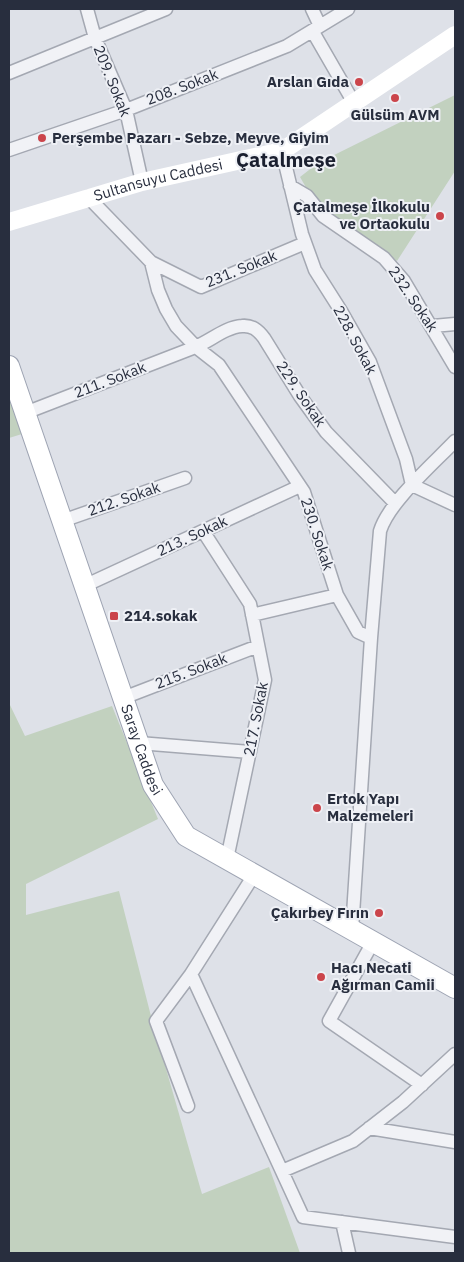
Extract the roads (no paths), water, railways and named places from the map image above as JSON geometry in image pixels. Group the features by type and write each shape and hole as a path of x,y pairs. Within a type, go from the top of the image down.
{"main road":[{"name":"Saray Caddesi","path":"9,366 153,785 186,836 455,988"}],"street":[{"name":"209. Sokak","path":"87,9 95,38 126,110 142,182"},
{"path":"9,72 166,9"},
{"path":"312,9 316,29 354,103"},
{"name":"208. Sokak","path":"9,150 126,110 287,46 348,9"},
{"name":"Sultansuyu Caddesi","path":"9,222 142,182 282,151 455,36"},
{"name":"228. Sokak","path":"282,151 305,243 314,270 341,311 370,362 406,459 412,485"},
{"name":"232. Sokak","path":"290,186 307,196 323,216 392,265 433,326 455,367"},
{"path":"88,197 151,262"},
{"name":"231. Sokak","path":"151,262 201,287 305,243"},
{"name":"230. Sokak","path":"151,262 158,290 176,326 196,347 219,365 304,492 337,595 358,632 371,638"},
{"path":"433,326 455,324"},
{"name":"229. Sokak","path":"196,347 236,327 252,326 258,330 300,396 326,432 395,504"},
{"name":"211. Sokak","path":"25,413 196,347"},
{"path":"352,930 380,531 387,514 395,504 455,441"},
{"name":"212. Sokak","path":"62,521 185,478"},
{"path":"412,485 455,505"},
{"name":"213. Sokak","path":"84,586 300,486"},
{"name":"217. Sokak","path":"203,531 250,604 265,680 226,859"},
{"path":"252,615 337,595"},
{"name":"215. Sokak","path":"123,698 258,646"},
{"path":"139,743 250,752"},
{"path":"188,1106 156,1022 191,974 254,875"},
{"path":"373,942 329,1021 422,1085"},
{"path":"191,974 303,1217 455,1237"},
{"path":"282,1171 352,1141 403,1102 455,1054"},
{"path":"369,1128 455,1142"},
{"path":"342,1222 349,1253"}],"place":[{"name":"Arslan Gıda","path":"359,82"},
{"name":"Gülsüm AVM","path":"395,98"},
{"name":"Perşembe Pazarı - Sebze, Meyve, Giyim","path":"42,138"},
{"name":"Çatalmeşe İlkokulu ve Ortaokulu","path":"440,216"},
{"name":"214.sokak","path":"114,616"},
{"name":"Ertok Yapı Malzemeleri","path":"317,808"},
{"name":"Çakırbey Fırın","path":"379,913"},
{"name":"Hacı Necati Ağırman Camii","path":"321,977"}],"district":[{"name":"Çatalmeşe","path":"286,160"}]}
